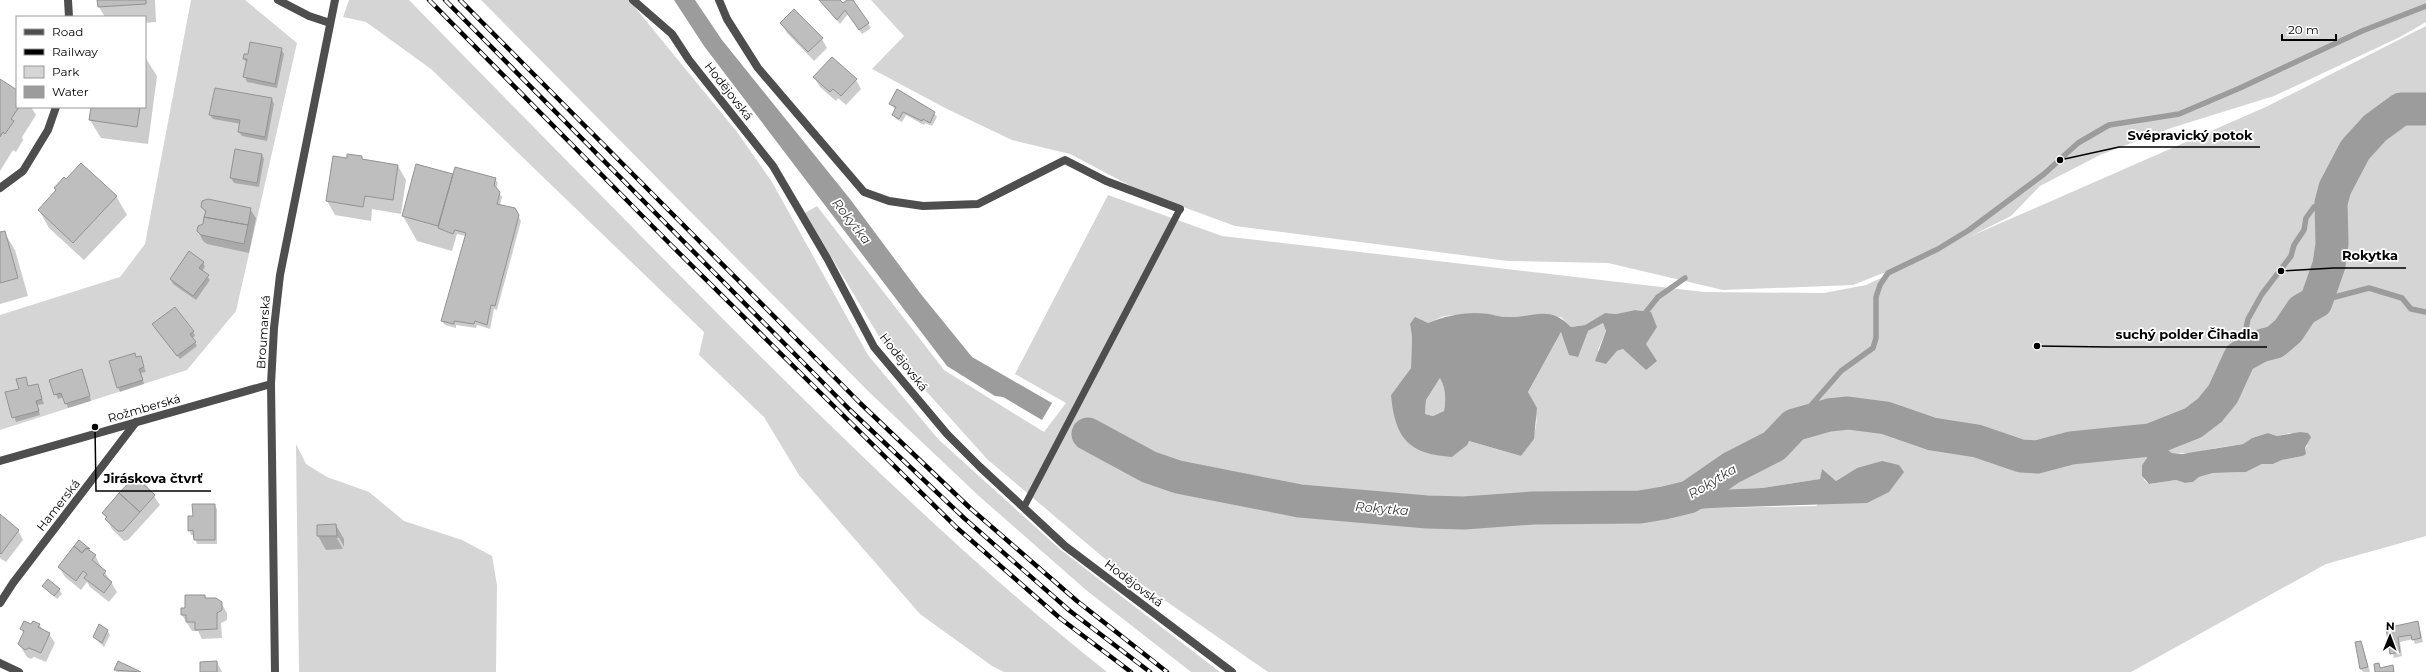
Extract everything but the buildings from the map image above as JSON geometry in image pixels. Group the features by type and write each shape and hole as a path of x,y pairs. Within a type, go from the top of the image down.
{"street":[{"path":"68,0 69,16"},
{"path":"278,0 302,13 330,23"},
{"name":"Broumarská","path":"275,672 271,384 280,275 335,0"},
{"name":"Hodějovská","path":"633,0 672,34 689,60 773,166 827,258 874,347 947,434 1065,546 1232,672"},
{"path":"719,0 727,19 758,68 864,192 890,201 923,206 978,204 1065,160 1106,181 1180,209"},
{"path":"0,188 23,171 48,130 56,108"},
{"name":"Rožmberská","path":"0,462 271,384"},
{"name":"Hamerská","path":"0,603 13,582 136,422"},
{"path":"0,663 19,672"}],"lane":[{"path":"1024,507 1180,209"}],"green space":[{"path":"191,0 245,0 297,43 236,311 187,370 0,430 0,315 120,277 145,244","holes":["250,42 282,48 275,83 244,77 247,59 243,59 244,54 248,54","215,88 272,98 265,137 238,132 240,120 209,115","236,149 262,154 257,183 231,178","208,199 251,208 244,243 201,235 197,231 198,226 203,224","189,252 203,262 199,268 208,275 193,296 170,279","175,307 194,330 190,334 196,342 153,324","130,354 136,357 141,356 144,367 139,369 142,379 117,388 109,362","82,370 90,396 65,404 61,393 54,395 49,380","26,377 28,386 38,384 42,399 36,401 38,411 12,418 5,392 19,389 16,379"]},
{"path":"349,0 409,0 813,409 908,500 1006,588 1107,672 1004,672 992,666 920,614 799,475 764,417 699,355 704,332 431,69 366,22 343,17"},
{"path":"481,0 629,0 737,132 772,182 868,355 938,439 1061,550 1220,672 1191,672 1086,590 980,497 870,393"},
{"path":"871,0 2426,0 2426,22 2400,37 2274,96 2171,128 2100,155 2040,186 2011,216 1969,237 2268,106 2426,26 2426,536 2326,564 2131,672 1268,672 1104,558 987,459 883,343 805,213 817,206 944,370 1044,432 1066,403 1015,374 1108,195 1222,236 1704,292 1824,293 1866,285 1944,249 1853,285 1723,290 1608,263 1508,261 1235,226 1140,191 1070,154 1012,140 947,109 872,69 904,36","holes":["1635,310 1651,312 1646,344 1646,370 1624,349 1617,351 1606,364 1598,350 1606,331 1603,323 1588,331 1561,332 1528,392 1535,410 1536,425 1531,440 1521,456 1469,441 1391,395 1411,368 1412,337 1410,324 1428,323 1444,316 1478,313 1506,317 1561,317 1571,327 1585,325 1605,313 1616,314","2173,431 2168,450 2172,453 2195,453 2243,444 2252,438 2268,433 2277,436 2290,433 2308,445 2305,448 2303,456 2282,460 2273,464 2262,464 2246,472 2213,473 2199,477 2193,482 2185,483 2176,480 2149,484 2144,480 2142,465 2147,458 2146,452 2135,441 2150,439","1857,468 1816,506 1712,508 1657,513 1644,500 1688,490 1702,484 1715,490 1762,488 1820,479 1822,470 1836,481"]},
{"path":"1440,378 1445,394 1444,411 1433,416 1425,414 1426,400"},
{"path":"296,444 306,464 327,477 369,492 404,521 462,540 492,556 497,585 496,672 299,672","holes":["336,524 337,535 317,536 317,525"]}],"water":[{"path":"674,0 695,0 722,40 850,199 920,293 972,357 1052,403 1042,420 1003,397 995,396 947,366 704,46"},
{"path":"1635,310 1651,312 1657,327 1646,344 1657,361 1646,370 1623,349 1617,351 1606,364 1595,361 1606,331 1603,323 1588,331 1578,357 1569,355 1561,332 1528,392 1537,408 1534,439 1521,456 1469,441 1467,445 1452,457 1437,455 1415,448 1401,433 1396,423 1391,395 1411,368 1412,337 1410,324 1415,317 1428,323 1466,313 1481,313 1503,317 1548,314 1556,316 1571,327 1585,325 1605,313 1616,314","holes":["1440,378 1445,394 1444,411 1433,416 1425,414 1426,400"]},
{"path":"2173,430 2168,450 2172,453 2182,454 2243,444 2252,438 2268,433 2277,436 2300,432 2308,433 2311,437 2305,448 2306,454 2303,456 2282,460 2273,464 2262,464 2246,472 2213,473 2199,477 2193,482 2185,483 2176,480 2149,484 2142,476 2142,465 2147,458 2146,452 2134,441 2150,439"},
{"path":"1882,461 1899,465 1904,472 1889,492 1867,503 1712,508 1656,513 1643,500 1688,490 1702,484 1715,490 1762,488 1820,479 1822,469 1836,481 1857,468"}],"waterway":[{"path":"1794,425 1841,371 1873,348 1876,338 1876,297 1880,285 1888,273 1938,249 1969,230 2044,174 2078,143 2109,125 2179,114 2240,88 2362,31 2426,6"},
{"name":"Rokytka","path":"1088,434 1149,467 1178,477 1300,501 1427,512 1464,513 1533,508 1640,507 1689,497 1731,468 1774,446 1794,425 1829,415 1848,413 1886,418 1932,434 1977,441 2021,456 2037,457 2071,448 2150,440 2193,423 2210,410 2223,394 2240,357 2260,346 2275,342 2288,331 2302,310 2316,302 2329,265 2332,244 2331,203 2335,188 2355,150 2375,128 2401,109 2426,109"},
{"name":"Rokytka","path":"2240,357 2248,319 2262,294 2291,256 2294,245 2304,230 2306,218 2314,207 2324,201 2335,188"},
{"path":"1646,312 1658,297 1685,278"},
{"path":"2316,302 2369,288 2402,298 2411,309 2426,312"}],"railway":[{"path":"429,0 672,246 956,527 1061,619 1131,672"},
{"path":"445,0 850,410 964,518 1070,611 1150,672"},
{"path":"460,0 860,403 970,508 1077,601 1167,672"}],"place":[{"name":"Svépravický potok","path":"2060,160"},
{"name":"Rokytka","path":"2281,271"},
{"name":"suchý polder Čihadla","path":"2037,346"},
{"name":"Jiráskova čtvrť","path":"95,427"}]}
